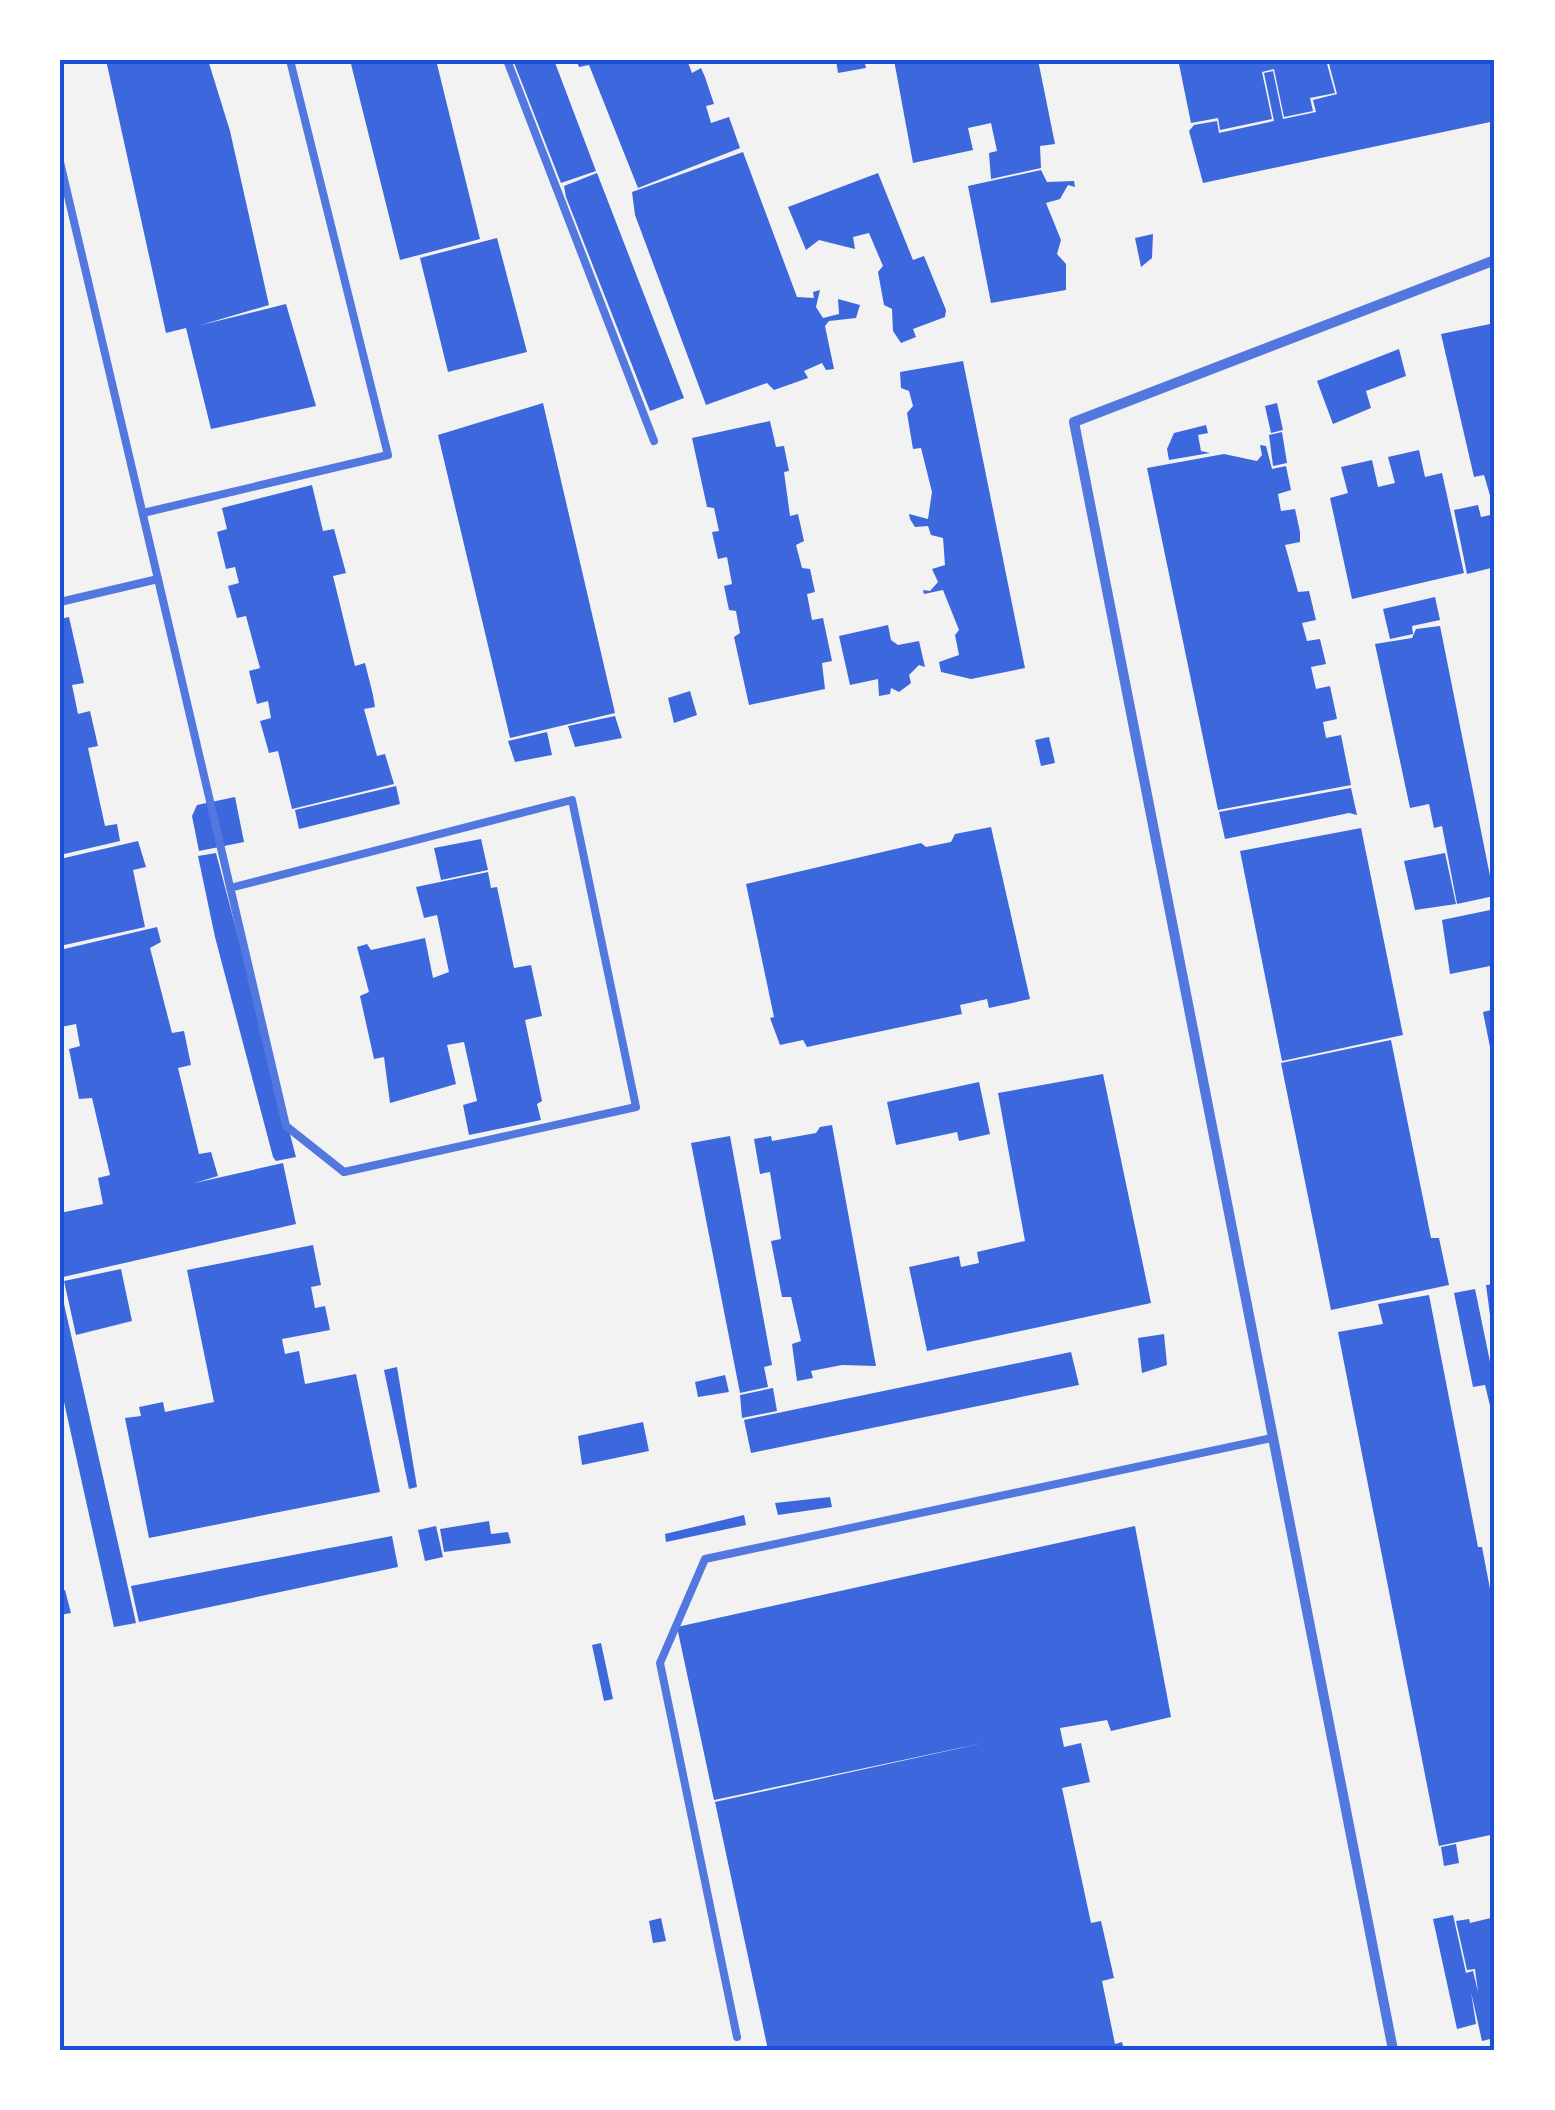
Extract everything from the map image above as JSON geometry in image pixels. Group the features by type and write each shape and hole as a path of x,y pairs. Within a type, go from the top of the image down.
{"street":[{"path":"1393,2050 1074,422 1495,260"}],"lane":[{"path":"143,513 388,455 290,60"},
{"path":"507,60 654,441"},
{"path":"60,162 143,513 230,888 286,1126 344,1172 636,1107 572,800 230,888"},
{"path":"60,602 158,578"},
{"path":"736,2037 660,1662 705,1559 1272,1438"}],"building":[{"path":"106,60 208,60 230,131 269,305 201,325 286,304 316,406 211,429 186,328 166,333"},
{"path":"350,60 436,60 480,239 400,260"},
{"path":"513,60 554,60 596,171 561,183"},
{"path":"576,60 687,60 692,73 701,68 705,77 714,104 706,106 711,123 729,117 740,148 638,188 589,65 579,67"},
{"path":"836,60 864,60 866,68 838,73"},
{"path":"894,60 1038,60 1055,144 1040,146 1041,168 991,179 989,153 997,151 991,123 968,128 973,150 913,163"},
{"path":"1198,60 1326,60 1335,93 1310,98 1313,111 1284,117 1274,69 1262,72 1272,119 1220,130 1218,118 1191,123 1179,64"},
{"path":"1328,60 1495,60 1495,121 1203,183 1189,131 1194,125 1217,121 1219,133 1274,121 1264,73 1273,71 1283,119 1316,112 1313,100 1337,94"},
{"path":"743,152 797,297 814,298 813,292 820,290 816,307 823,318 839,314 838,299 860,305 856,318 829,321 825,326 834,369 826,370 822,363 804,371 808,378 774,390 767,383 706,405 635,215 632,192"},
{"path":"1041,170 1047,182 1074,181 1075,187 1068,185 1060,199 1046,203 1061,240 1057,254 1066,264 1066,290 991,303 968,186"},
{"path":"597,173 684,398 650,411 566,197 564,186"},
{"path":"878,173 913,260 924,256 946,310 945,317 913,329 916,337 901,343 893,331 892,309 884,305 878,272 883,266 869,233 853,237 855,249 819,240 806,250 788,207"},
{"path":"1153,234 1152,258 1141,267 1135,238"},
{"path":"497,238 527,352 448,372 420,258"},
{"path":"1495,323 1494,509 1484,475 1474,477 1441,334"},
{"path":"1399,349 1406,376 1366,391 1371,408 1333,424 1317,381"},
{"path":"963,361 1025,668 971,679 941,672 939,662 959,655 955,635 959,630 943,590 924,594 923,590 930,591 938,582 932,569 945,565 943,538 931,535 928,526 915,527 910,519 909,514 928,519 932,492 921,448 913,449 907,413 913,406 909,391 901,388 900,372"},
{"path":"543,403 615,713 510,738 438,435"},
{"path":"1277,403 1283,430 1271,433 1265,406"},
{"path":"770,421 776,447 784,446 790,516 798,514 804,541 796,545 802,568 810,569 815,592 807,594 812,620 823,618 832,661 822,663 825,689 749,705 734,637 740,633 736,611 729,610 724,586 732,584 727,557 718,559 712,532 719,531 714,508 707,507 692,438"},
{"path":"1206,425 1208,433 1198,435 1201,451 1210,453 1169,460 1167,449 1174,433"},
{"path":"1282,432 1287,463 1273,466 1269,435"},
{"path":"1260,445 1266,446 1272,469 1286,466 1291,490 1278,494 1281,511 1295,509 1300,542 1285,545 1298,592 1309,591 1316,620 1302,623 1307,641 1320,639 1326,664 1311,667 1316,689 1330,686 1337,719 1323,722 1326,738 1341,735 1351,785 1218,810 1147,468 1224,454 1257,461 1262,455"},
{"path":"1419,450 1425,477 1442,473 1464,573 1352,599 1330,498 1348,493 1341,467 1372,460 1378,487 1395,483 1388,457"},
{"path":"312,485 323,531 334,529 346,573 333,576 355,666 365,663 375,707 364,709 377,756 385,754 394,784 292,809 278,751 269,753 260,721 271,718 268,701 257,704 249,671 260,668 246,616 237,618 228,586 239,583 235,567 226,569 217,532 227,529 222,508"},
{"path":"1478,505 1481,517 1495,514 1495,567 1467,574 1454,510"},
{"path":"1435,597 1440,620 1412,626 1413,634 1390,639 1383,609"},
{"path":"69,617 84,683 72,685 78,714 90,711 98,746 88,748 105,826 117,824 120,841 60,855 60,619"},
{"path":"888,625 891,640 898,645 919,641 925,667 919,665 909,675 911,683 899,692 891,688 890,694 879,696 878,679 850,685 839,636"},
{"path":"1440,626 1494,896 1457,904 1442,826 1434,828 1429,804 1410,808 1375,644 1412,638 1416,629"},
{"path":"690,691 697,715 674,723 668,698"},
{"path":"615,716 622,738 575,747 568,726"},
{"path":"547,732 552,755 515,762 508,741"},
{"path":"1049,737 1055,763 1041,766 1035,740"},
{"path":"396,786 400,804 299,829 295,810"},
{"path":"1351,788 1357,815 1349,813 1225,839 1219,812"},
{"path":"235,797 244,842 199,851 192,816 197,805"},
{"path":"991,827 1030,999 989,1008 987,999 960,1005 962,1014 807,1047 803,1040 780,1045 770,1018 774,1017 746,884 921,843 926,847 951,842 955,834"},
{"path":"1361,828 1403,1035 1282,1061 1240,851"},
{"path":"481,839 488,870 441,880 434,848"},
{"path":"138,841 146,867 133,870 145,927 60,946 60,859"},
{"path":"216,853 296,1157 276,1161 273,1157 215,937 198,856"},
{"path":"1445,853 1456,904 1415,910 1404,861"},
{"path":"488,872 491,888 497,887 514,968 531,965 542,1016 525,1020 542,1101 537,1104 541,1120 469,1135 463,1105 477,1101 464,1042 447,1045 456,1084 390,1103 384,1057 374,1059 360,996 369,992 357,947 367,944 371,950 425,938 433,978 449,972 437,915 424,918 416,887"},
{"path":"1495,909 1495,965 1450,974 1442,920"},
{"path":"157,927 161,942 150,948 172,1033 184,1031 191,1065 178,1068 199,1154 211,1152 218,1176 195,1183 283,1163 296,1224 63,1277 60,1213 103,1204 98,1178 110,1175 92,1098 79,1099 69,1049 80,1046 76,1024 61,1027 60,950"},
{"path":"1495,1009 1495,1062 1493,1062 1483,1012"},
{"path":"1391,1040 1431,1238 1439,1238 1449,1285 1331,1310 1281,1063"},
{"path":"1103,1074 1151,1303 927,1351 909,1267 959,1256 961,1267 979,1263 977,1252 1025,1241 998,1093"},
{"path":"979,1082 990,1134 959,1141 957,1132 896,1145 887,1102"},
{"path":"832,1125 876,1366 842,1365 811,1371 813,1378 797,1381 792,1344 801,1341 791,1297 782,1297 771,1241 781,1239 770,1172 760,1174 754,1139 771,1136 772,1141 816,1133 820,1127"},
{"path":"730,1136 772,1365 764,1367 768,1387 740,1393 691,1143"},
{"path":"313,1245 321,1285 311,1287 315,1308 325,1306 330,1330 282,1339 285,1354 299,1351 305,1384 356,1374 380,1492 149,1538 125,1418 141,1416 139,1407 163,1402 165,1412 214,1402 187,1270"},
{"path":"121,1269 132,1321 76,1335 64,1281"},
{"path":"1495,1284 1495,1314 1490,1315 1486,1285"},
{"path":"60,1286 136,1623 114,1627 60,1384"},
{"path":"1475,1289 1495,1386 1495,1426 1485,1385 1473,1387 1454,1293"},
{"path":"1429,1295 1495,1615 1495,1834 1439,1846 1338,1332 1383,1324 1378,1304"},
{"path":"1164,1334 1167,1365 1142,1373 1138,1338"},
{"path":"1071,1352 1079,1385 751,1453 744,1420"},
{"path":"397,1367 417,1487 409,1489 384,1370"},
{"path":"725,1375 729,1392 698,1397 695,1382"},
{"path":"773,1388 777,1411 742,1418 740,1395"},
{"path":"643,1422 649,1451 582,1465 578,1436"},
{"path":"830,1497 832,1507 778,1515 775,1503"},
{"path":"744,1515 746,1525 666,1542 665,1534"},
{"path":"489,1521 491,1534 508,1532 511,1543 444,1552 440,1529"},
{"path":"436,1526 443,1557 425,1561 418,1530"},
{"path":"1135,1526 1171,1717 1111,1731 1107,1720 1060,1728 1064,1747 1081,1743 1090,1782 1062,1788 1091,1923 1101,1921 1114,1978 1102,1981 1115,2044 1122,2042 1124,2050 768,2050 715,1802 988,1742 714,1800 677,1627"},
{"path":"392,1536 398,1567 139,1622 131,1586"},
{"path":"65,1590 71,1613 60,1615 60,1591"},
{"path":"601,1643 613,1699 604,1701 592,1645"},
{"path":"1456,1844 1459,1863 1444,1866 1441,1847"},
{"path":"1453,1915 1466,1973 1473,1971 1478,1992 1475,1969 1467,1970 1456,1921 1469,1919 1470,1923 1495,1917 1495,2050 1490,2039 1482,2041 1471,1992 1476,2024 1457,2029 1433,1919"},
{"path":"661,1918 666,1941 653,1943 649,1921"}]}
